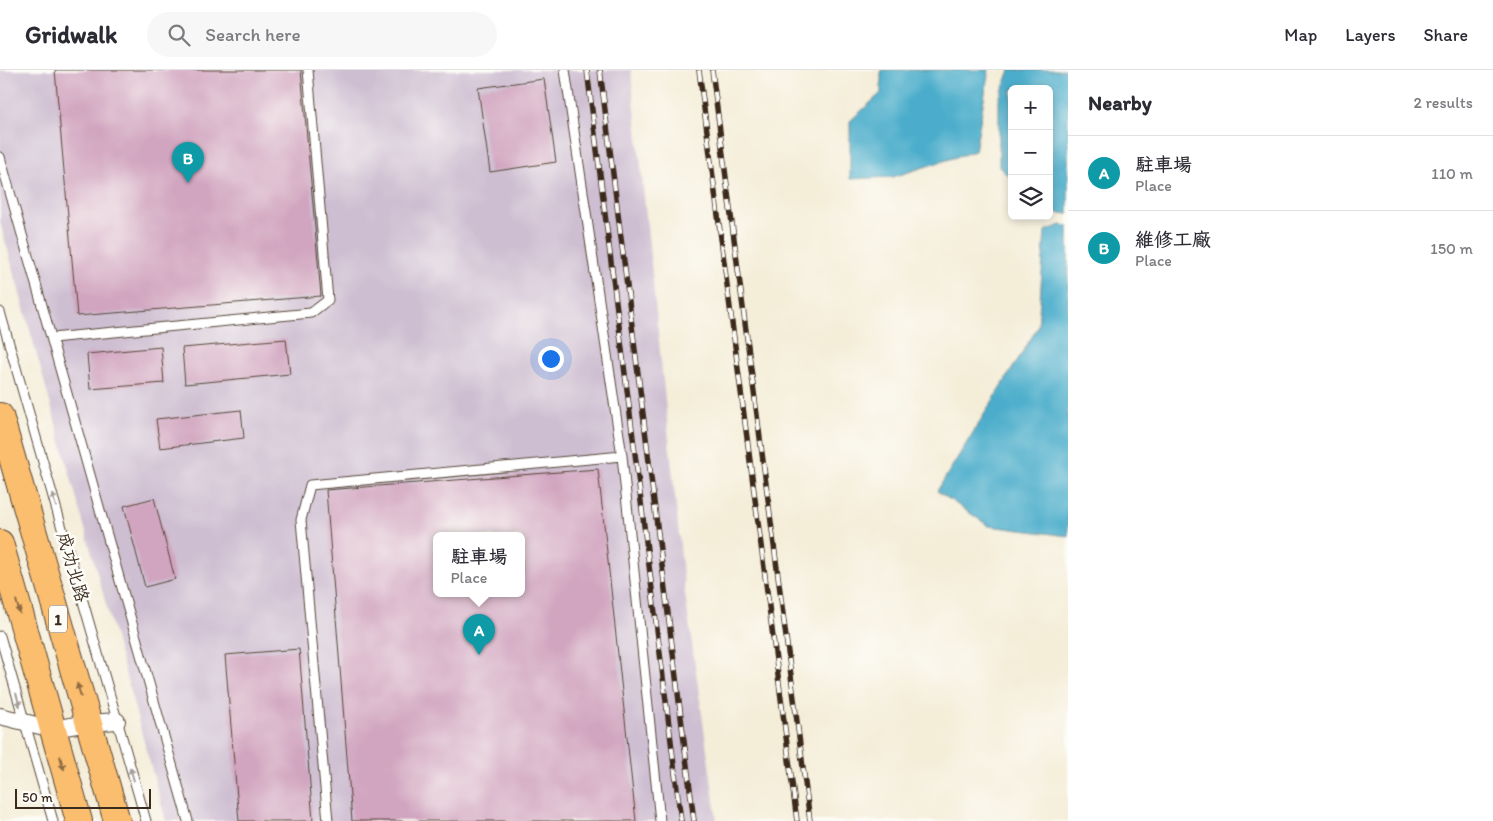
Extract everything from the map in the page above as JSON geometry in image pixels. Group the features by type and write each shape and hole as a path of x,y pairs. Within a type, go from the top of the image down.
{"main road":[{"name":"成功北路","path":"0,416 117,821"},
{"name":"1","path":"0,543 80,821"}],"street":[{"path":"0,716 52,729 116,721"}],"lane":[{"path":"52,338 311,313 328,300 308,70"},
{"path":"565,70 622,456 660,821"},
{"path":"0,157 188,821"},
{"name":"成功北路","path":"0,312 146,821"},
{"path":"328,821 301,520 310,485 622,456"},
{"path":"0,636 53,821"}],"shaded area":[{"path":"0,70 631,70 685,594 717,821 166,821 0,222"}],"water":[{"path":"881,70 989,70 975,151 893,177 850,179 850,121 881,93"},
{"path":"1010,70 1068,70 1068,214 1053,212 1053,85 1008,85 1008,175 999,167 999,99"},
{"path":"1061,225 1068,226 1068,536 989,526 937,491 1038,327 1045,231"}],"building":[{"path":"55,70 301,70 321,296 77,316"},
{"path":"544,79 556,162 490,172 478,88"},
{"path":"286,339 290,374 185,384 182,348"},
{"path":"161,347 164,383 90,389 87,354"},
{"path":"241,410 244,438 160,448 156,419"},
{"path":"598,469 636,821 352,821 326,490"},
{"path":"154,498 175,579 145,587 124,506"},
{"path":"299,649 313,821 239,821 225,655"}],"railway":[{"path":"587,70 681,821"},
{"path":"600,70 694,821"},
{"path":"699,70 797,821"},
{"path":"712,70 810,821"}],"place":[{"name":"維修工廠","path":"188,183"},
{"name":"駐車場","path":"479,655"}]}
